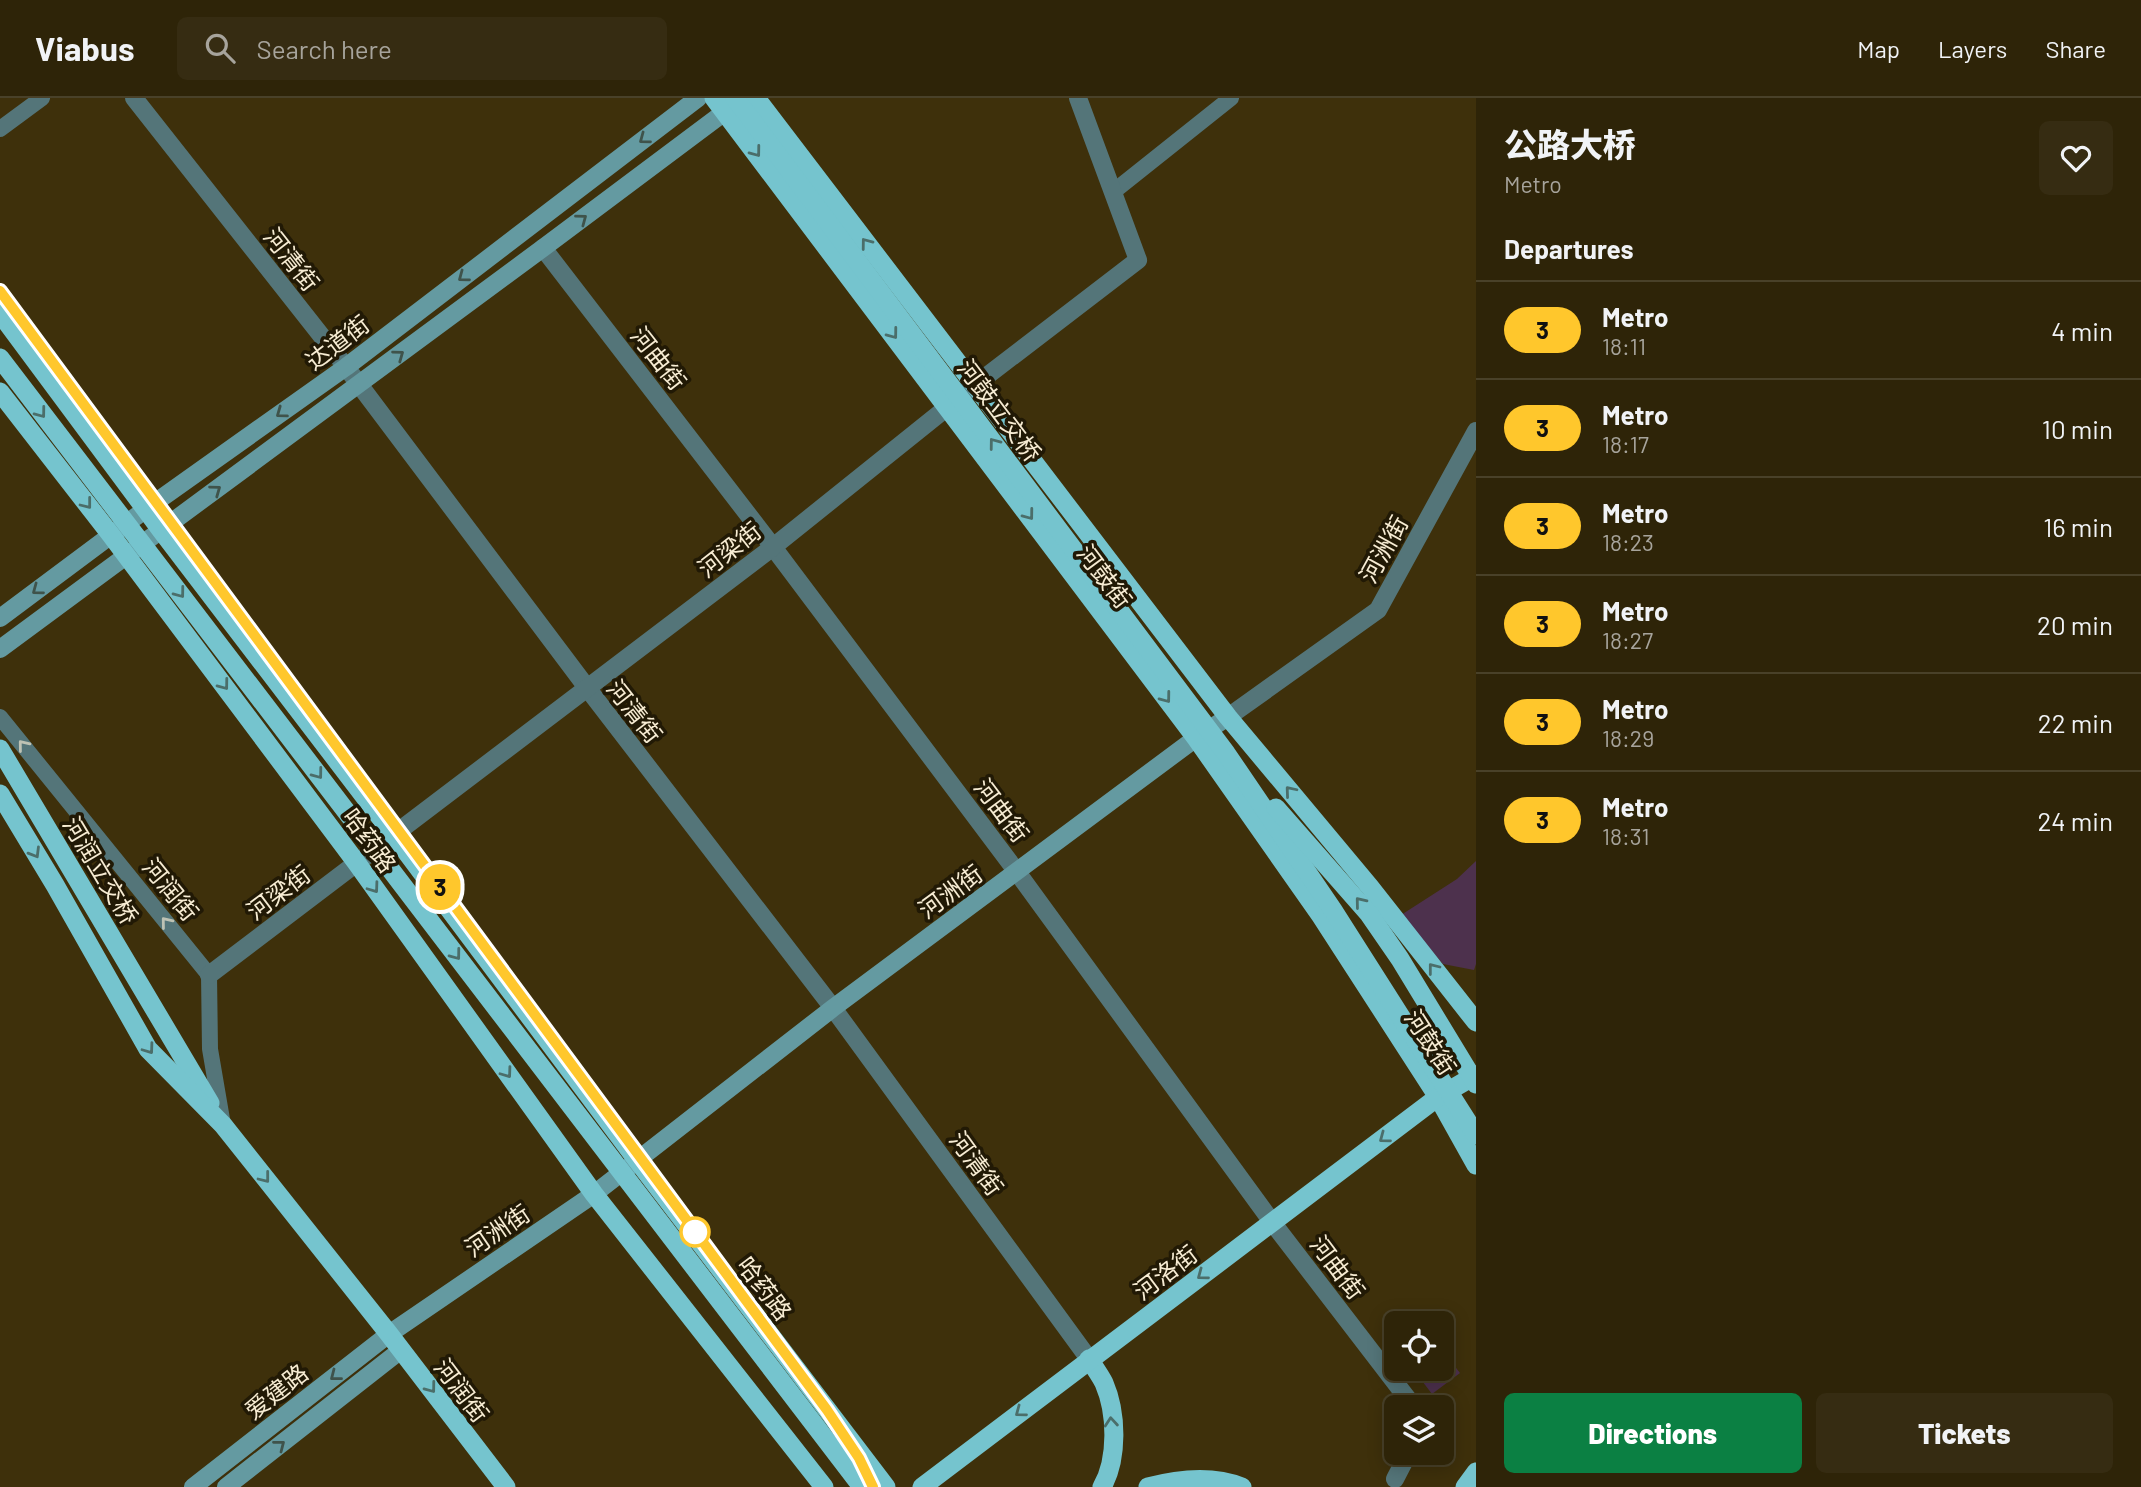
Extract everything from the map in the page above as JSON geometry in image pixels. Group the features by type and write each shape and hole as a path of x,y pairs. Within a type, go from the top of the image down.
{"highway":[{"name":"河鼓街","path":"756,98 1228,718 1370,887 1476,1021"},
{"name":"河鼓街","path":"725,102 1196,738 1321,916 1438,1097 1471,1132"},
{"name":"河鼓立交桥","path":"725,102 1226,753"},
{"name":"哈药路","path":"0,313 161,530 886,1487"},
{"path":"0,358 862,1487"},
{"name":"哈药路","path":"0,392 111,535 356,862 594,1194 824,1487"},
{"name":"河润立交桥","path":"0,749 223,1125"},
{"path":"1226,753 1370,914 1401,958 1476,1084"},
{"path":"1226,753 1334,910 1471,1132 1476,1165"},
{"name":"河润街","path":"0,794 148,1049 223,1125 506,1487"},
{"name":"河洛街","path":"922,1487 1438,1097 1476,1075"},
{"path":"1089,1359 1104,1383 1113,1424 1109,1475 1102,1487"},
{"path":"1465,1487 1476,1472"},
{"path":"1148,1487 1202,1479 1242,1487"}],"main road":[{"name":"达道街","path":"0,618 146,509 346,367 698,98"},
{"path":"0,649 543,248 725,102 743,98"},
{"name":"河洲街","path":"389,1334 594,1194 834,1007 1196,738 1228,718"},
{"name":"爱建路","path":"193,1487 389,1334"},
{"name":"爱建路","path":"226,1487 401,1350"}],"street":[{"path":"0,129 42,98"},
{"name":"河清街","path":"135,98 346,367 588,689 834,1007 1089,1359"},
{"name":"河梁街","path":"209,975 773,547 975,385 1138,260 1078,98"},
{"path":"1113,192 1231,98"},
{"name":"河曲街","path":"543,248 773,547 1017,872 1272,1222 1405,1395"},
{"name":"河洲街","path":"1228,718 1378,610 1476,431"},
{"name":"河润街","path":"0,717 209,975 210,1049 223,1125"},
{"path":"1395,1479 1402,1465"}],"shaded area":[{"path":"1476,861 1474,970 1443,964 1401,915 1457,879"},
{"path":"1454,1365 1460,1373 1454,1378"},
{"path":"1422,1381 1449,1381 1432,1394"}],"metro line":[{"name":"3","path":"0,291 827,1410 859,1458 873,1487"}]}
